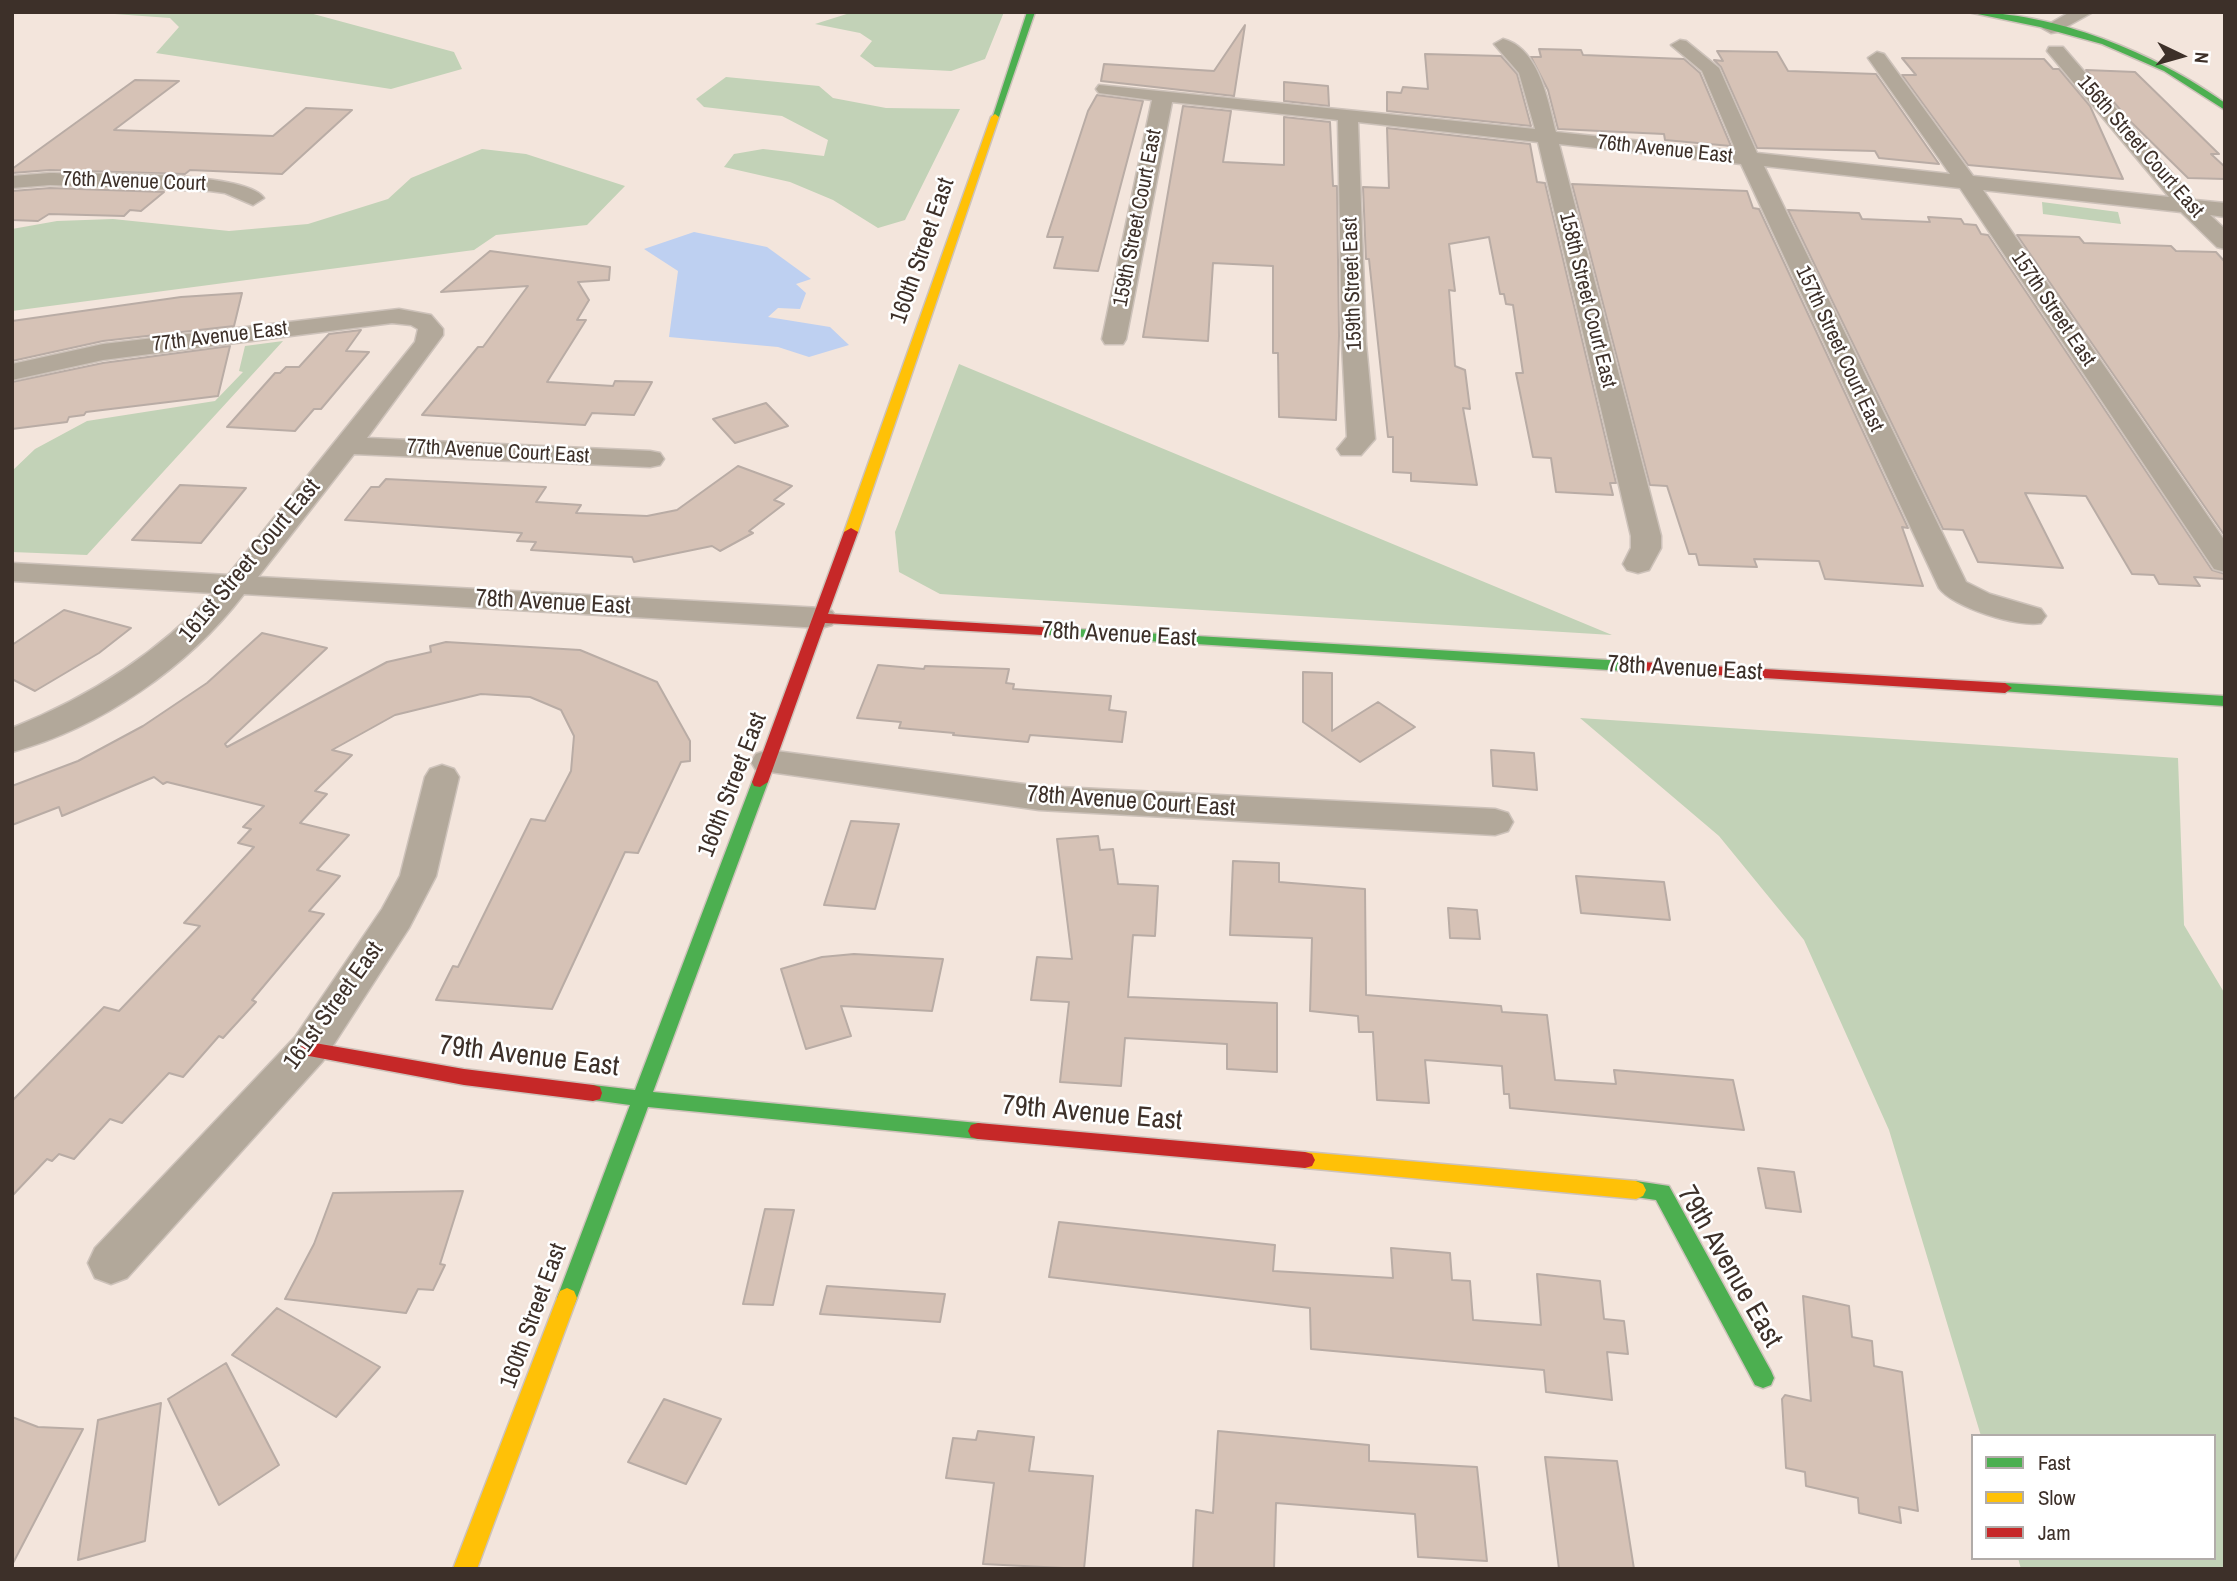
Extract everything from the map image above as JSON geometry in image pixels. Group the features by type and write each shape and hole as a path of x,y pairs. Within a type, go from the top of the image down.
{"street":[{"name":"160th Street East","path":"465,1569 821,618 1031,12"},
{"path":"1972,12 2051,28 2105,43 2156,63 2200,87 2225,107"},
{"path":"2051,28 2084,12"},
{"name":"158th Street Court East","path":"1503,44 1521,60 1530,76 1547,137 1646,536 1646,548 1638,564"},
{"name":"157th Street Court East","path":"1680,45 1710,68 1750,160 1954,588 1979,601 2030,616"},
{"name":"156th Street Court East","path":"2056,51 2189,207 2225,242"},
{"name":"157th Street East","path":"1877,58 1968,184 2225,563"},
{"name":"76th Avenue East","path":"1106,89 2225,210"},
{"name":"159th Street Court East","path":"1114,339 1163,96"},
{"name":"159th Street East","path":"1348,115 1361,439 1351,449"},
{"name":"76th Avenue Court","path":"12,181 50,179 209,185 230,187 253,198"},
{"name":"77th Avenue East","path":"12,372 94,353 374,318 407,316 429,323"},
{"name":"161st Street Court East","path":"12,741 63,720 142,675 192,635 236,585 427,344 432,336 429,323"},
{"name":"77th Avenue Court East","path":"346,445 650,459"},
{"name":"78th Avenue East","path":"12,572 2225,701"},
{"name":"78th Avenue Court East","path":"768,762 1039,798 1495,822"},
{"name":"161st Street East","path":"111,1263 309,1049 396,918 418,876 442,777"},
{"name":"79th Avenue East","path":"309,1049 464,1077 640,1098 1662,1192 1763,1378"}],"green space":[{"path":"87,12 306,12 454,52 462,69 391,89 156,53 179,27 170,18"},
{"path":"853,12 1004,12 985,59 951,71 875,67 860,56 872,41 860,33 815,24"},
{"path":"726,77 819,86 833,98 886,108 960,109 905,220 878,228 833,200 790,182 724,167 734,154 763,149 824,156 828,140 782,116 704,107 696,99"},
{"path":"482,149 526,154 625,186 587,225 496,235 474,250 12,311 12,229 57,221 113,219 229,231 308,224 388,199 411,178"},
{"path":"2042,202 2118,212 2121,224 2043,214"},
{"path":"283,341 87,555 12,552 12,471 35,449 87,421 215,401 243,372 239,371 245,346"},
{"path":"959,364 1612,635 940,594 899,572 895,532"},
{"path":"1580,718 2178,758 2184,925 2225,994 2225,1569 2021,1569 2019,1560 2216,1560 2216,1434 1980,1434 1889,1130 1804,940 1719,836"}],"water":[{"path":"694,232 767,247 811,279 796,284 806,293 800,309 778,308 768,317 830,327 849,345 809,357 778,347 669,337 678,271 644,249"}],"building":[{"path":"1245,25 1234,96 1101,81 1104,64 1214,71"},
{"path":"1539,49 1581,50 1583,55 1684,59 1700,73 1731,146 1665,140 1664,134 1558,129 1548,90 1531,57 1541,57"},
{"path":"1717,51 1777,52 1788,71 1876,74 1939,164 1879,158 1875,151 1757,148 1721,67 1714,60 1723,61"},
{"path":"1425,54 1501,56 1517,74 1531,126 1387,111 1387,92 1401,93 1403,87 1428,89"},
{"path":"1902,58 2044,59 2053,69 2059,69 2090,106 2123,179 1968,165 1902,75 1916,75"},
{"path":"2086,70 2135,72 2219,154 2211,154 2225,167 2225,179 2188,178 2130,121"},
{"path":"135,80 179,81 114,130 273,136 306,108 352,110 282,174 190,170 185,174 50,170 12,173 12,169"},
{"path":"1284,82 1328,86 1329,106 1284,101"},
{"path":"1097,95 1143,101 1098,271 1054,268 1063,237 1047,237 1088,111"},
{"path":"1183,106 1231,111 1223,162 1284,165 1284,117 1330,122 1333,186 1337,186 1339,336 1336,420 1279,417 1278,353 1273,353 1273,266 1213,263 1208,341 1143,337"},
{"path":"1387,128 1530,144 1537,182 1545,183 1616,483 1610,483 1613,495 1556,492 1551,458 1533,457 1516,373 1523,373 1513,305 1506,304 1504,294 1500,294 1489,237 1449,244 1455,291 1449,290 1455,366 1465,370 1470,409 1463,408 1477,485 1411,481 1411,473 1393,472 1393,437 1388,437 1369,259 1366,259 1363,187 1389,188"},
{"path":"1572,184 1747,191 1753,208 1759,209 1908,528 1902,527 1923,586 1825,579 1819,561 1754,559 1757,567 1699,565 1696,554 1689,554 1667,486 1650,485"},
{"path":"50,188 164,192 141,211 130,210 124,216 49,214 38,221 12,220 12,191"},
{"path":"1788,210 1859,213 1862,219 1930,222 1928,217 1961,219 1964,224 1976,225 1981,234 1988,235 2212,570 2225,574 2225,579 2194,577 2200,586 2159,584 2154,575 2132,574 2086,496 2025,493 2063,568 1978,562 1963,530 1943,529"},
{"path":"2017,235 2079,237 2084,243 2171,246 2176,251 2216,252 2225,262 2225,536"},
{"path":"490,251 610,267 609,280 578,282 589,300 577,320 586,320 547,382 613,386 615,381 652,382 634,415 592,413 585,425 422,415 478,347 483,347 528,286 441,292"},
{"path":"242,293 234,326 103,341 12,361 12,321 181,297"},
{"path":"361,330 346,351 369,352 321,409 314,409 295,431 227,427 275,373 280,373 286,367 299,367 329,334"},
{"path":"230,346 218,396 86,412 84,415 69,417 67,422 12,429 12,382 103,363"},
{"path":"766,403 788,426 735,443 713,419"},
{"path":"738,466 792,486 774,500 784,504 749,531 753,533 720,551 712,546 634,562 632,557 531,550 536,542 517,541 522,533 345,520 371,487 379,487 386,479 546,487 536,502 581,505 576,513 647,516 677,510"},
{"path":"180,485 246,488 201,543 132,540"},
{"path":"64,610 131,628 99,653 35,691 12,679 12,645"},
{"path":"262,633 327,648 225,744 227,747 387,662 431,652 430,646 446,642 580,650 657,682 690,741 690,761 681,762 638,853 625,852 552,1009 436,1000 453,966 458,967 531,819 545,821 571,771 574,736 561,710 530,697 481,694 395,715 332,750 352,755 315,791 327,794 300,823 349,835 317,870 340,876 309,911 324,914 252,1000 256,1002 223,1038 219,1036 183,1077 169,1073 122,1123 110,1119 74,1159 59,1154 52,1161 47,1159 12,1196 12,1101 104,1007 119,1011 200,926 184,923 254,847 238,843 251,829 243,827 264,806 167,782 163,784 154,777 62,816 59,807 12,825 12,786 78,761 143,726 207,683"},
{"path":"878,665 924,669 925,666 1009,669 1006,683 1014,684 1013,689 1111,696 1109,710 1126,712 1122,742 1030,735 1028,742 899,728 901,722 857,718"},
{"path":"1303,672 1332,673 1332,731 1378,702 1415,727 1360,762 1303,722"},
{"path":"1491,750 1534,753 1537,790 1493,786"},
{"path":"851,821 899,824 875,909 824,905"},
{"path":"1098,836 1100,850 1113,849 1118,884 1158,886 1155,936 1133,935 1128,997 1277,1003 1277,1072 1227,1069 1227,1044 1125,1038 1121,1086 1060,1082 1069,1002 1031,1000 1037,957 1072,959 1057,839"},
{"path":"1233,861 1279,863 1279,882 1365,889 1366,995 1501,1006 1502,1012 1547,1015 1555,1080 1616,1084 1614,1070 1733,1080 1744,1130 1510,1108 1509,1094 1504,1094 1502,1066 1425,1060 1429,1103 1377,1100 1373,1032 1359,1032 1358,1016 1310,1011 1312,938 1230,935"},
{"path":"1576,876 1664,882 1670,920 1581,913"},
{"path":"1448,908 1477,910 1480,939 1450,938"},
{"path":"854,954 943,959 932,1011 841,1006 851,1036 806,1049 781,969 822,957"},
{"path":"1758,1168 1794,1172 1801,1212 1766,1208"},
{"path":"463,1191 440,1264 445,1265 433,1290 418,1289 406,1313 285,1299 314,1244 333,1193"},
{"path":"765,1209 794,1210 773,1305 743,1304"},
{"path":"1059,1222 1275,1245 1273,1271 1393,1278 1391,1248 1450,1253 1452,1280 1470,1281 1473,1320 1541,1325 1537,1274 1600,1281 1604,1319 1624,1321 1628,1354 1607,1352 1612,1400 1546,1392 1544,1370 1311,1349 1310,1308 1049,1277"},
{"path":"827,1286 945,1294 940,1322 820,1314"},
{"path":"1803,1296 1849,1306 1852,1337 1872,1341 1874,1366 1902,1372 1918,1511 1899,1507 1901,1523 1859,1513 1858,1498 1806,1486 1805,1472 1786,1468 1782,1399 1785,1395 1811,1401"},
{"path":"277,1308 380,1367 336,1417 232,1355"},
{"path":"226,1363 279,1465 219,1505 168,1399"},
{"path":"664,1399 721,1419 686,1484 628,1462"},
{"path":"161,1403 145,1541 78,1560 98,1420"},
{"path":"12,1417 38,1427 83,1429 12,1565"},
{"path":"978,1431 1034,1437 1029,1471 1093,1476 1084,1569 983,1564 994,1483 946,1478 953,1438 976,1440"},
{"path":"1218,1431 1369,1445 1369,1461 1477,1467 1487,1561 1418,1557 1415,1514 1276,1503 1274,1569 1193,1569 1196,1510 1213,1513"},
{"path":"1545,1457 1617,1461 1634,1569 1559,1569"}],"traffic: fast":[{"path":"995,117 1031,12"},
{"path":"1972,12 2040,24 2137,55 2167,69 2225,107"},
{"path":"1042,631 1625,666"},
{"path":"2005,688 2225,701"},
{"path":"567,1298 760,782"},
{"path":"593,1093 978,1131"},
{"path":"1636,1190 1662,1192 1763,1378"}],"traffic: slow":[{"path":"851,532 995,117"},
{"path":"1305,1160 1636,1190"},
{"path":"465,1569 567,1298"}],"traffic: jam":[{"path":"760,782 851,532"},
{"path":"821,618 1042,631"},
{"path":"1625,666 2005,688"},
{"path":"309,1049 464,1077 593,1093"},
{"path":"978,1131 1305,1160"}]}
